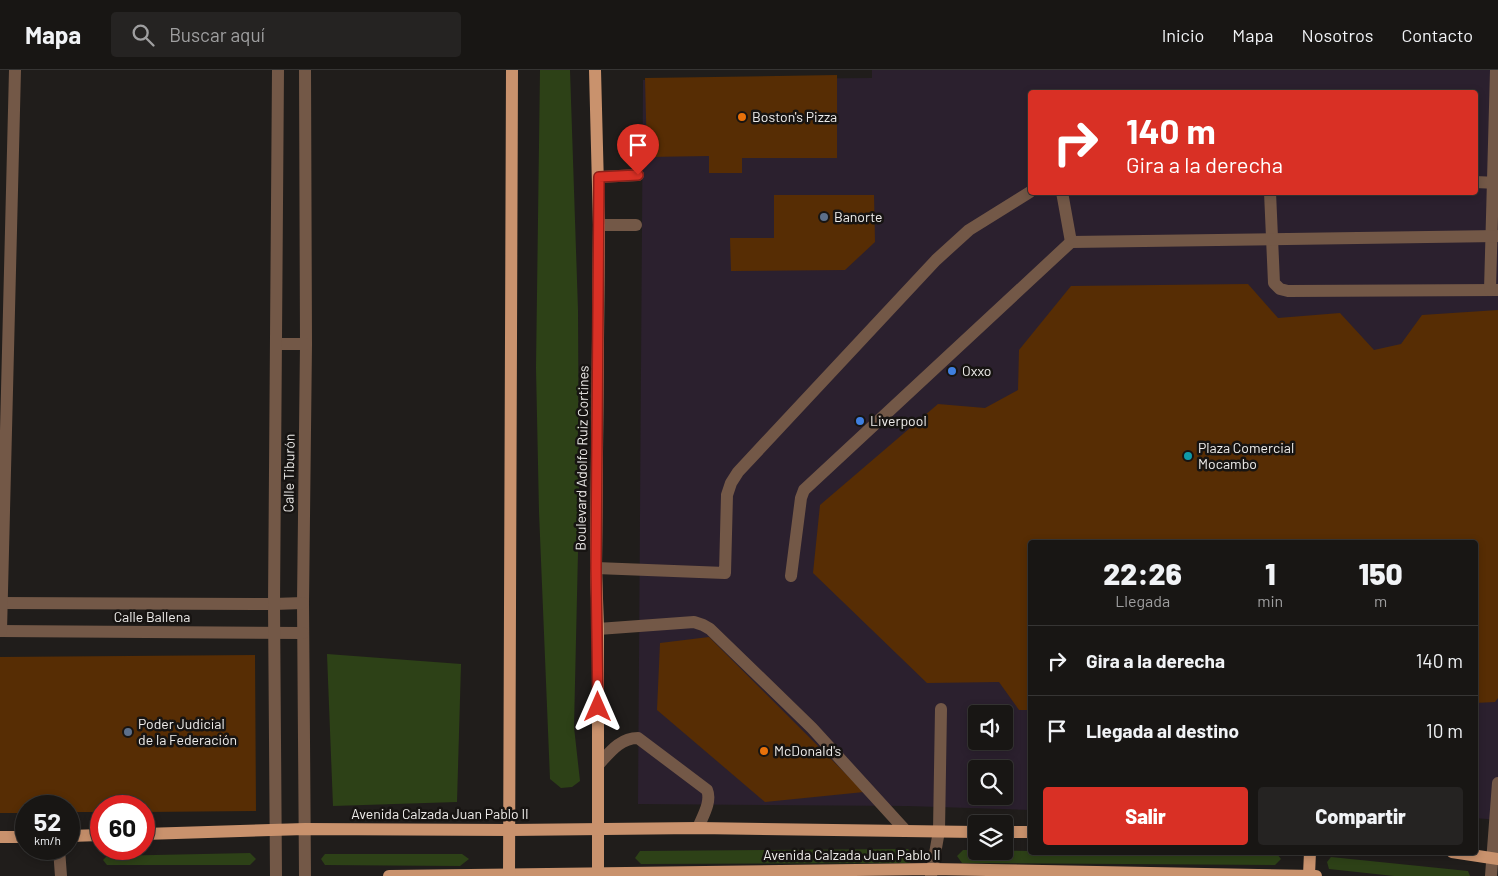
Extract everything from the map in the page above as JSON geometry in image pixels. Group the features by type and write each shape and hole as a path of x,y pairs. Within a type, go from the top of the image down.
{"main road":[{"path":"509,875 512,70"},
{"name":"Boulevard Adolfo Ruiz Cortines","path":"595,70 599,177 596,568 598,629 598,874"},
{"name":"Avenida Calzada Juan Pablo II","path":"155,834 306,829 510,830 597,828 968,832"},
{"path":"1013,832 1028,832"},
{"path":"0,838 15,837"},
{"path":"1309,875 1310,855"},
{"path":"1474,855 1495,858"},
{"name":"Avenida Calzada Juan Pablo II","path":"389,876 932,873 1316,876"}],"street":[{"path":"1,631 2,477 15,70"},
{"name":"Calle Tiburón","path":"276,876 274,604 278,70"},
{"name":"Calle Tiburón","path":"305,70 306,344 303,602 305,876"},
{"path":"1270,195 1274,283 1280,289 1288,291 1494,290 1496,70"},
{"path":"599,177 638,175"},
{"path":"1478,182 1496,183"},
{"path":"596,568 726,573 727,495 731,482 738,472 936,260 969,230 1028,193"},
{"path":"1063,195 1071,242"},
{"path":"599,225 636,225"},
{"path":"791,576 801,498 804,490 1071,242 1495,236"},
{"path":"277,344 306,344"},
{"name":"Calle Ballena","path":"1,602 274,604 303,602"},
{"path":"598,629 694,622 703,625 812,728 906,831"},
{"name":"Calle Ballena","path":"1,631 303,633"},
{"path":"932,873 939,831 941,709"},
{"path":"598,765 621,741 638,738 707,790 708,802 698,828"},
{"path":"1491,876 1495,858 1498,783"},
{"path":"60,860 61,876"}],"shaded area":[{"path":"872,70 1498,70 1498,820 1478,818 1478,540 1028,540 1028,810 907,806 638,804 643,80 872,78"}],"green space":[{"path":"540,70 570,70 578,310 579,508 574,727 580,781 572,787 561,788 550,779 539,512 536,368"},
{"path":"327,654 461,664 457,802 333,806"},
{"path":"908,849 915,856 910,863 641,864 635,858 640,851"},
{"path":"963,850 968,850 968,860 1013,860 1013,851 1028,851 1028,855 1278,855 1281,859 1275,865 962,863 957,856"},
{"path":"250,853 256,859 250,865 107,865 103,860 155,860 155,855"},
{"path":"325,854 462,854 469,859 460,866 325,865 321,859"},
{"path":"1331,857 1468,871 1470,876 1394,876 1329,869 1327,862"}],"building":[{"name":"Boston's Pizza","path":"837,75 837,158 742,158 742,173 709,173 709,156 647,157 645,78"},
{"name":"Banorte","path":"774,195 874,195 875,242 845,270 731,271 730,238 774,238"},
{"name":"Plaza Comercial Mocambo","path":"1248,284 1278,318 1340,313 1374,350 1401,344 1422,315 1498,310 1498,698 1495,702 1478,703 1478,540 1028,540 1028,710 1019,710 999,682 927,683 813,573 820,505 938,404 985,408 1018,390 1019,350 1071,286"},
{"name":"McDonald's","path":"709,637 864,792 765,802 657,710 660,643"},
{"name":"Poder Judicial de la Federación","path":"255,655 256,811 155,812 155,795 90,795 90,812 80,812 80,795 15,795 15,813 0,813 0,657"}],"place":[{"name":"Boston's Pizza","path":"742,117"},
{"name":"Banorte","path":"824,217"},
{"name":"Oxxo","path":"952,371"},
{"name":"Liverpool","path":"860,421"},
{"name":"Plaza Comercial Mocambo","path":"1188,456"},
{"name":"Poder Judicial de la Federación","path":"128,732"},
{"name":"McDonald's","path":"764,751"}],"route":[{"path":"598,707 596,568 599,177 638,175"}]}
